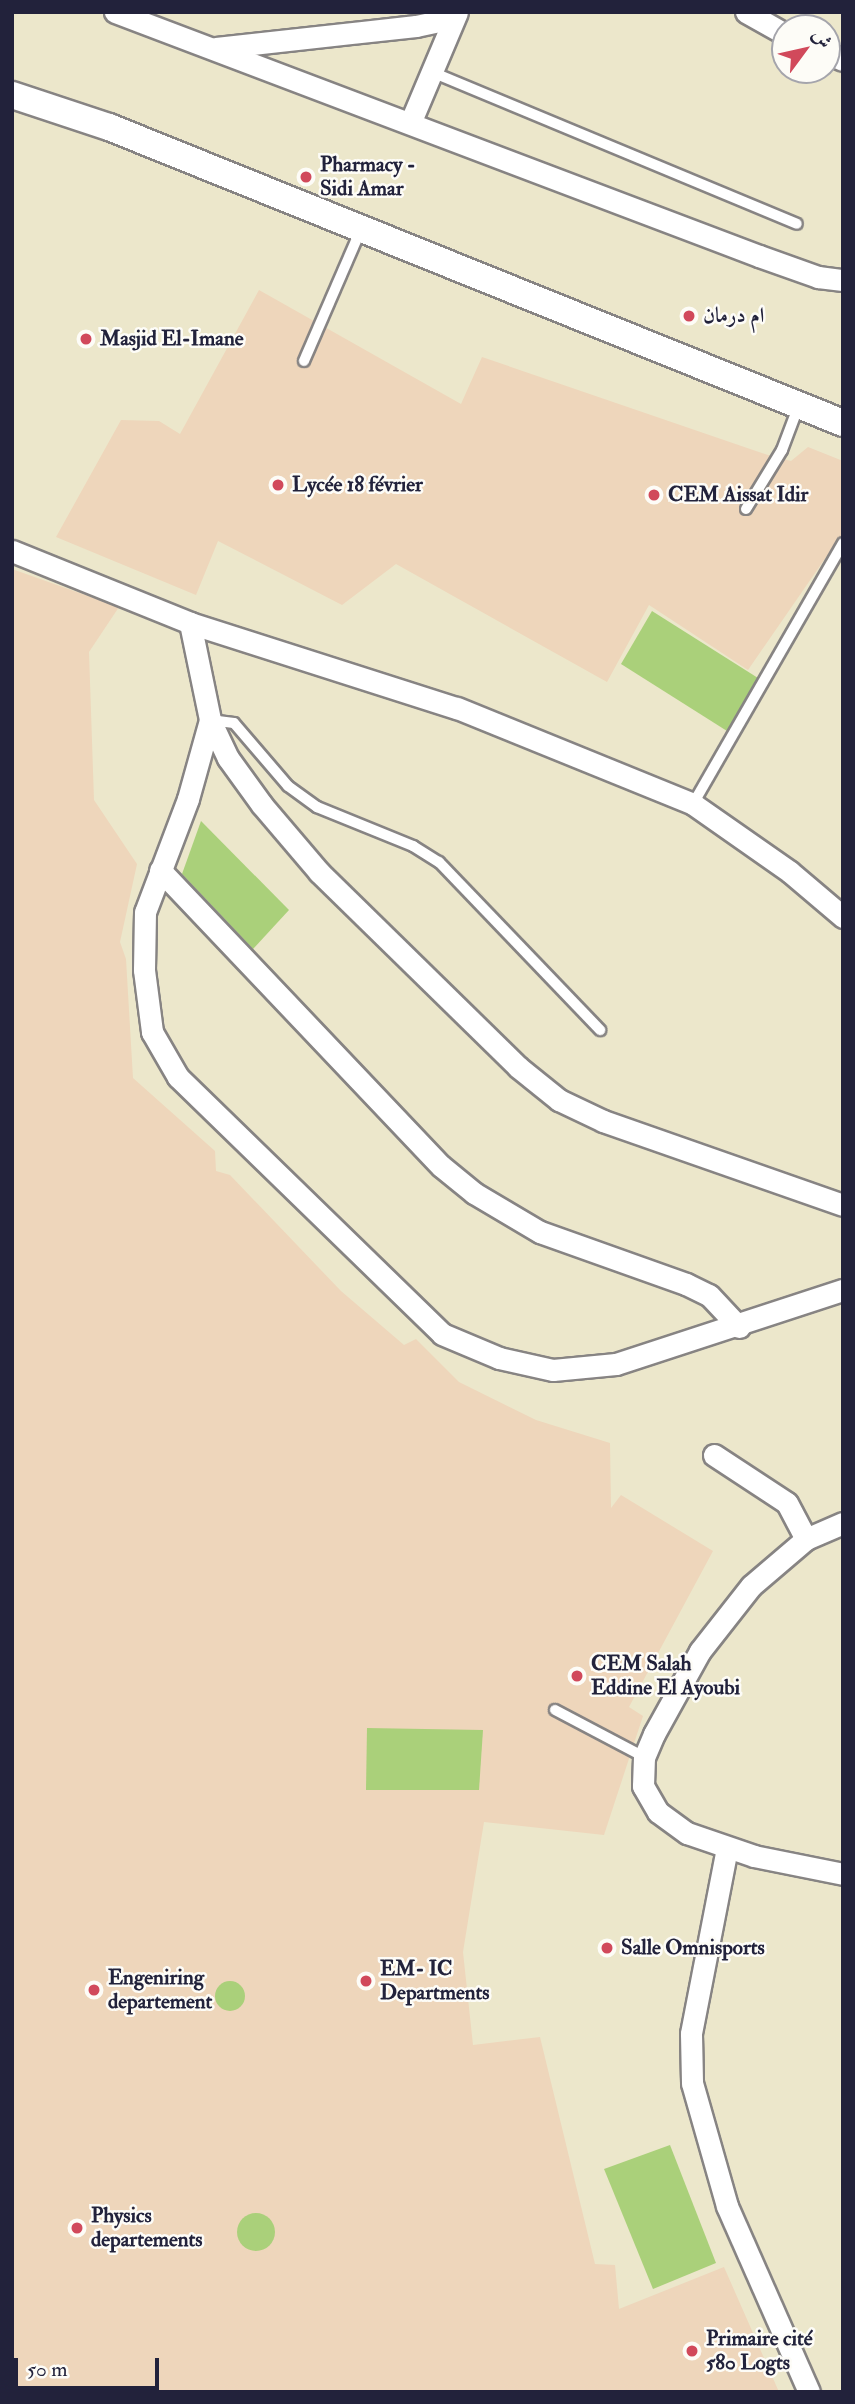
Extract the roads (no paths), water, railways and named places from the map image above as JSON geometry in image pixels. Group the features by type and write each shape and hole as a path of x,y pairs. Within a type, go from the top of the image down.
{"street":[{"path":"115,12 411,121 759,256 818,277 843,280"},
{"path":"210,49 416,26 440,21 451,12"},
{"path":"411,121 457,12"},
{"path":"746,12 771,26"},
{"path":"12,95 109,127 843,424"},
{"path":"12,551 190,623 457,708 693,804 790,872 843,917"},
{"path":"190,623 211,720 228,758 262,805 319,872 518,1067 559,1100 603,1121 843,1205"},
{"path":"211,720 188,799 145,912 144,970 152,1032 178,1077 442,1334 499,1359 553,1370 616,1364 739,1327 843,1290"},
{"path":"160,870 442,1166 474,1194 540,1232 686,1284 709,1295 739,1327"},
{"path":"714,1455 787,1503 806,1539"},
{"path":"843,1523 806,1539 751,1586 700,1651 644,1757 643,1786 657,1812 687,1833 727,1848 843,1874"},
{"path":"727,1848 691,2034 692,2083 727,2206 809,2392"}],"lane":[{"path":"432,72 797,224"},
{"path":"303,362 361,229"},
{"path":"746,509 782,450 799,405"},
{"path":"693,804 843,543"},
{"path":"211,720 234,723 288,786 317,807 412,846 439,862 600,1030"},
{"path":"555,1710 644,1757"}],"place":[{"name":"Pharmacy - Sidi Amar","path":"306,177"},
{"name":"ام درمان","path":"689,316"},
{"name":"Masjid El-Imane","path":"86,339"},
{"name":"Lycée 18 février","path":"278,485"},
{"name":"CEM Aissat Idir","path":"654,495"},
{"name":"CEM Salah Eddine El Ayoubi","path":"577,1676"},
{"name":"Salle Omnisports","path":"607,1948"},
{"name":"EM- IC Departments","path":"366,1981"},
{"name":"Engeniring departement","path":"94,1990"},
{"name":"Physics departements","path":"77,2228"},
{"name":"Primaire cité 580 Logts","path":"692,2351"}]}
